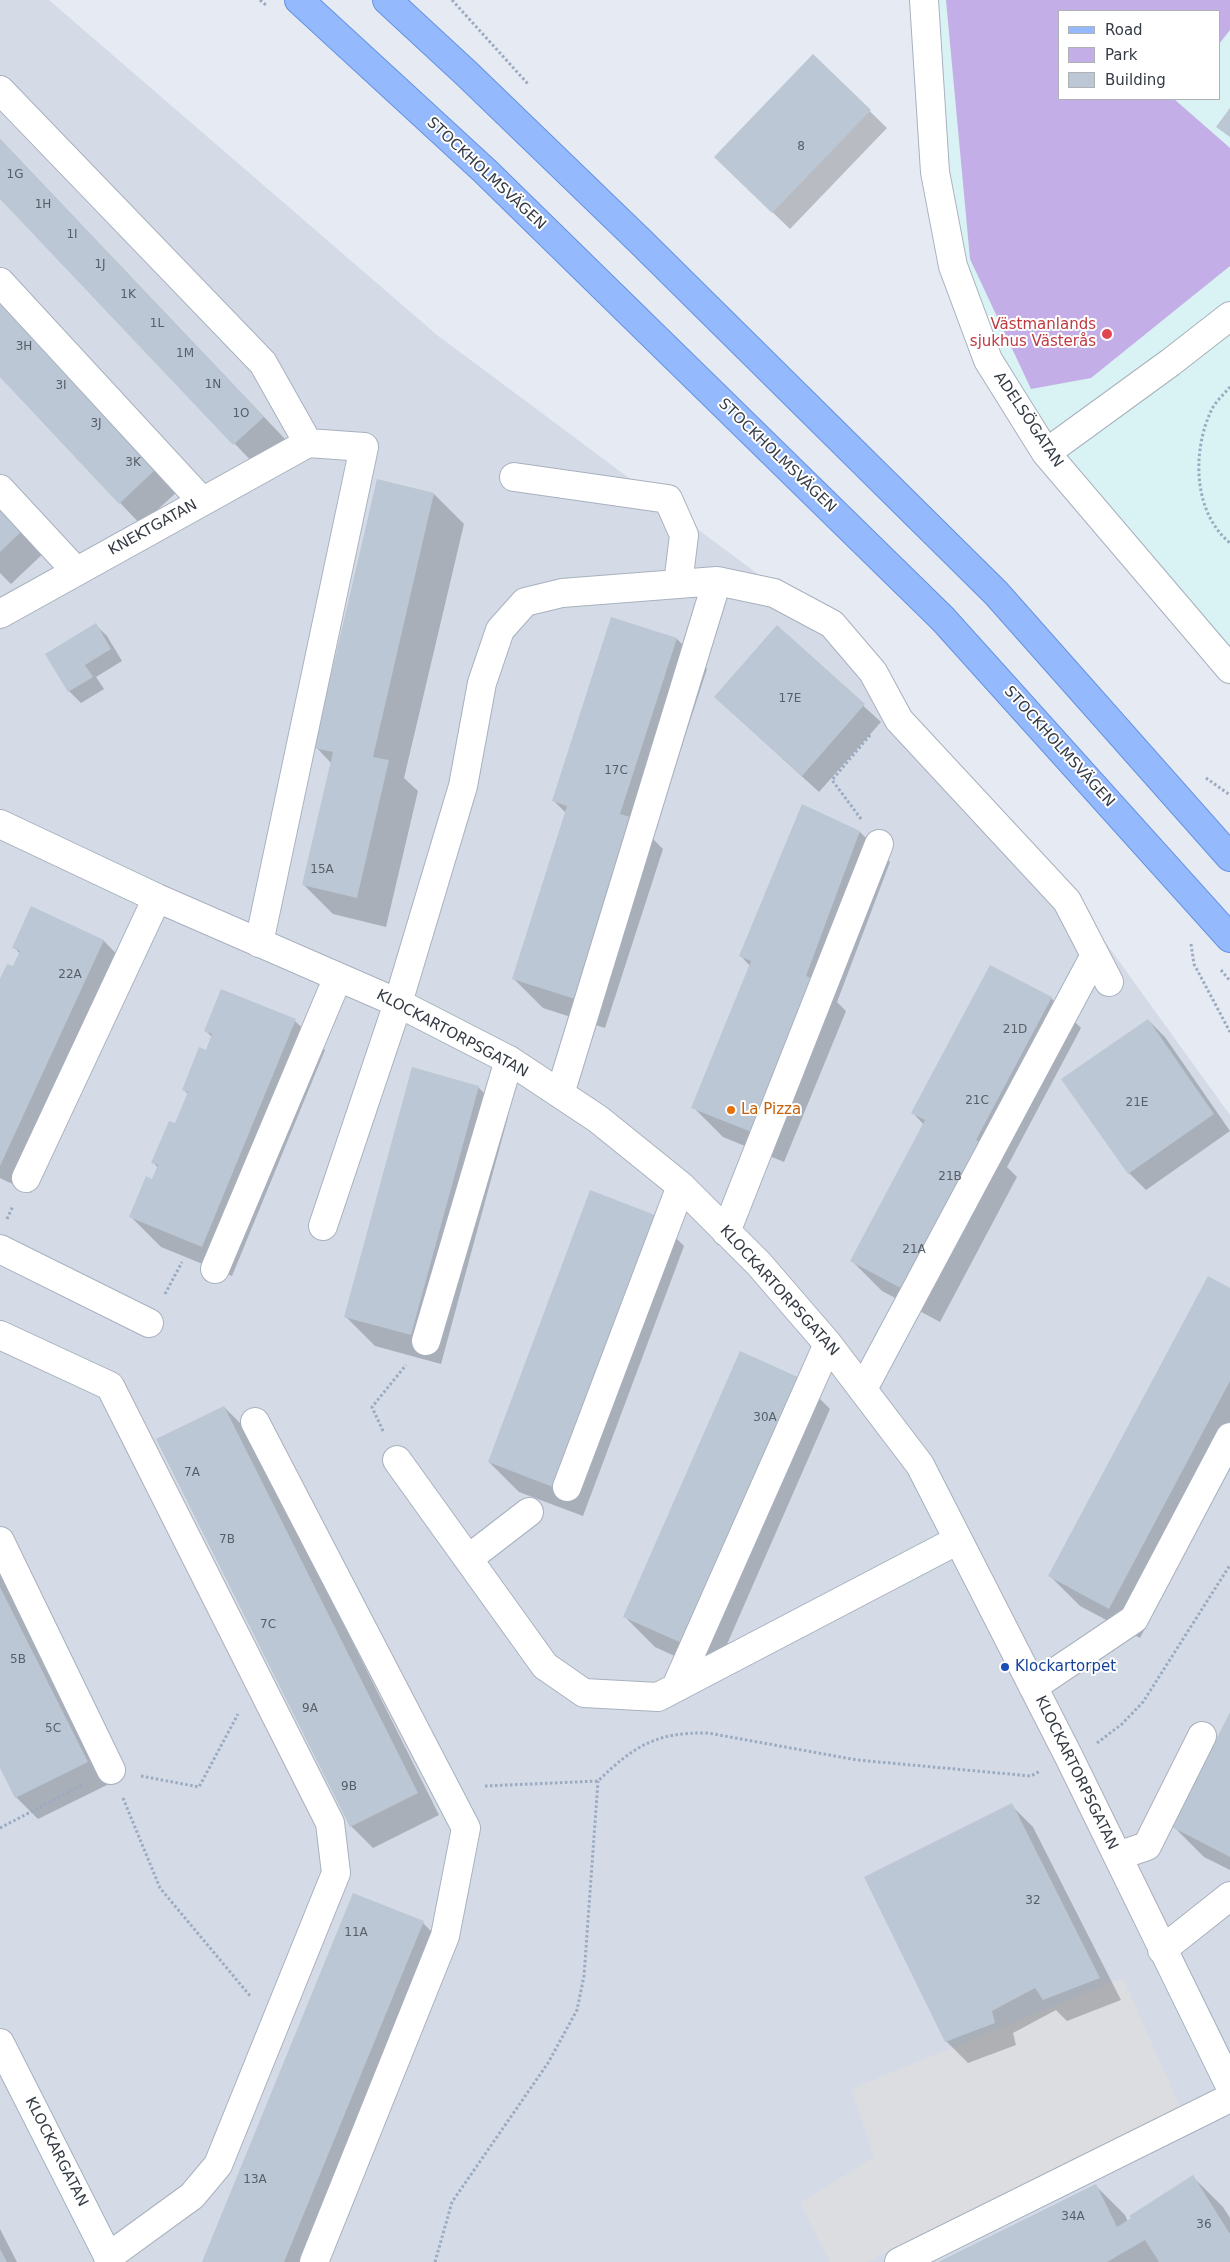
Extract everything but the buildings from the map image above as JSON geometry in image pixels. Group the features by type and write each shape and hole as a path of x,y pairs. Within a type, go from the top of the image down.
{"main road":[{"name":"STOCKHOLMSVÄGEN","path":"298,0 485,172 943,619 1230,938"},
{"path":"387,0 474,80 640,241 996,593 1230,857"}],"street":[{"name":"ADELSÖGATAN","path":"924,0 935,172 953,266 988,360 1046,453 1230,669"},
{"path":"0,90 262,363 308,443 364,447 259,943"},
{"path":"0,282 202,501"},
{"path":"1046,453 1171,362 1230,316"},
{"name":"KNEKTGATAN","path":"0,614 308,443"},
{"path":"514,477 668,499 684,535 678,584"},
{"path":"0,489 76,571"},
{"path":"560,1094 717,581"},
{"path":"323,1226 398,1002 463,786 482,683 500,630 525,602 562,592 717,581 774,594 832,624 873,672 899,720 1066,901 1109,982"},
{"name":"KLOCKARTORPSGATAN","path":"0,824 157,898 398,1002 509,1060 598,1119 681,1186 759,1264 828,1344 920,1465 1069,1756 1230,2086"},
{"path":"726,1232 879,844"},
{"path":"26,1178 157,898"},
{"path":"863,1388 1095,955"},
{"path":"215,1269 338,977"},
{"path":"426,1341 509,1060"},
{"path":"567,1487 681,1186"},
{"path":"0,1249 149,1323"},
{"path":"0,1335 110,1386 330,1823 336,1872 218,2165 192,2196 109,2260"},
{"path":"676,1688 828,1344"},
{"path":"256,1422 466,1828 445,1936 314,2262"},
{"path":"1033,1687 1134,1619 1230,1437"},
{"path":"398,1460 546,1666 584,1693 658,1697 958,1540"},
{"path":"468,1559 529,1512"},
{"path":"0,1541 111,1770"},
{"path":"1118,1856 1147,1846 1202,1736"},
{"path":"1162,1950 1230,1896"},
{"name":"KLOCKARGATAN","path":"0,2043 109,2260"},
{"path":"898,2262 1230,2098"}],"path":[{"path":"452,0 486,38"},
{"path":"1230,387 1211,409 1200,443 1198,474 1204,502 1220,535 1230,543"},
{"path":"879,844 832,780 893,708"},
{"path":"1206,778 1230,795"},
{"path":"1190,937 1194,964 1230,1032"},
{"path":"149,1323 183,1260 215,1269"},
{"path":"398,1460 372,1407 426,1341"},
{"path":"485,1786 598,1781 622,1758 639,1747 658,1739 688,1733 708,1733 856,1760 1031,1776 1098,1742 1122,1724 1143,1702 1230,1565"},
{"path":"0,1828 111,1770 199,1787 257,1678"},
{"path":"111,1770 160,1888 254,2001 280,2011"},
{"path":"434,2262 452,2202 548,2063 576,2010 584,1976 598,1781"}],"shaded area":[{"path":"0,0 49,0 437,335 790,598 1051,867 1230,1115 1230,2262 0,2262"},
{"name":"Västmanlands sjukhus Västerås","path":"935,0 1230,0 1230,663 1007,388 961,280"},
{"path":"1123,1978 1180,2107 867,2262 830,2262 800,2203 874,2157 851,2089"}],"green space":[{"name":"Västmanlands sjukhus Västerås","path":"946,0 1230,0 1230,30 1220,43 1220,10 1058,10 1058,100 1175,100 1230,148 1230,266 1091,378 1031,389 970,259"}],"place":[{"name":"Västmanlands sjukhus Västerås","path":"1107,334"},
{"name":"La Pizza","path":"731,1110"},
{"name":"Klockartorpet","path":"1005,1667"}]}
